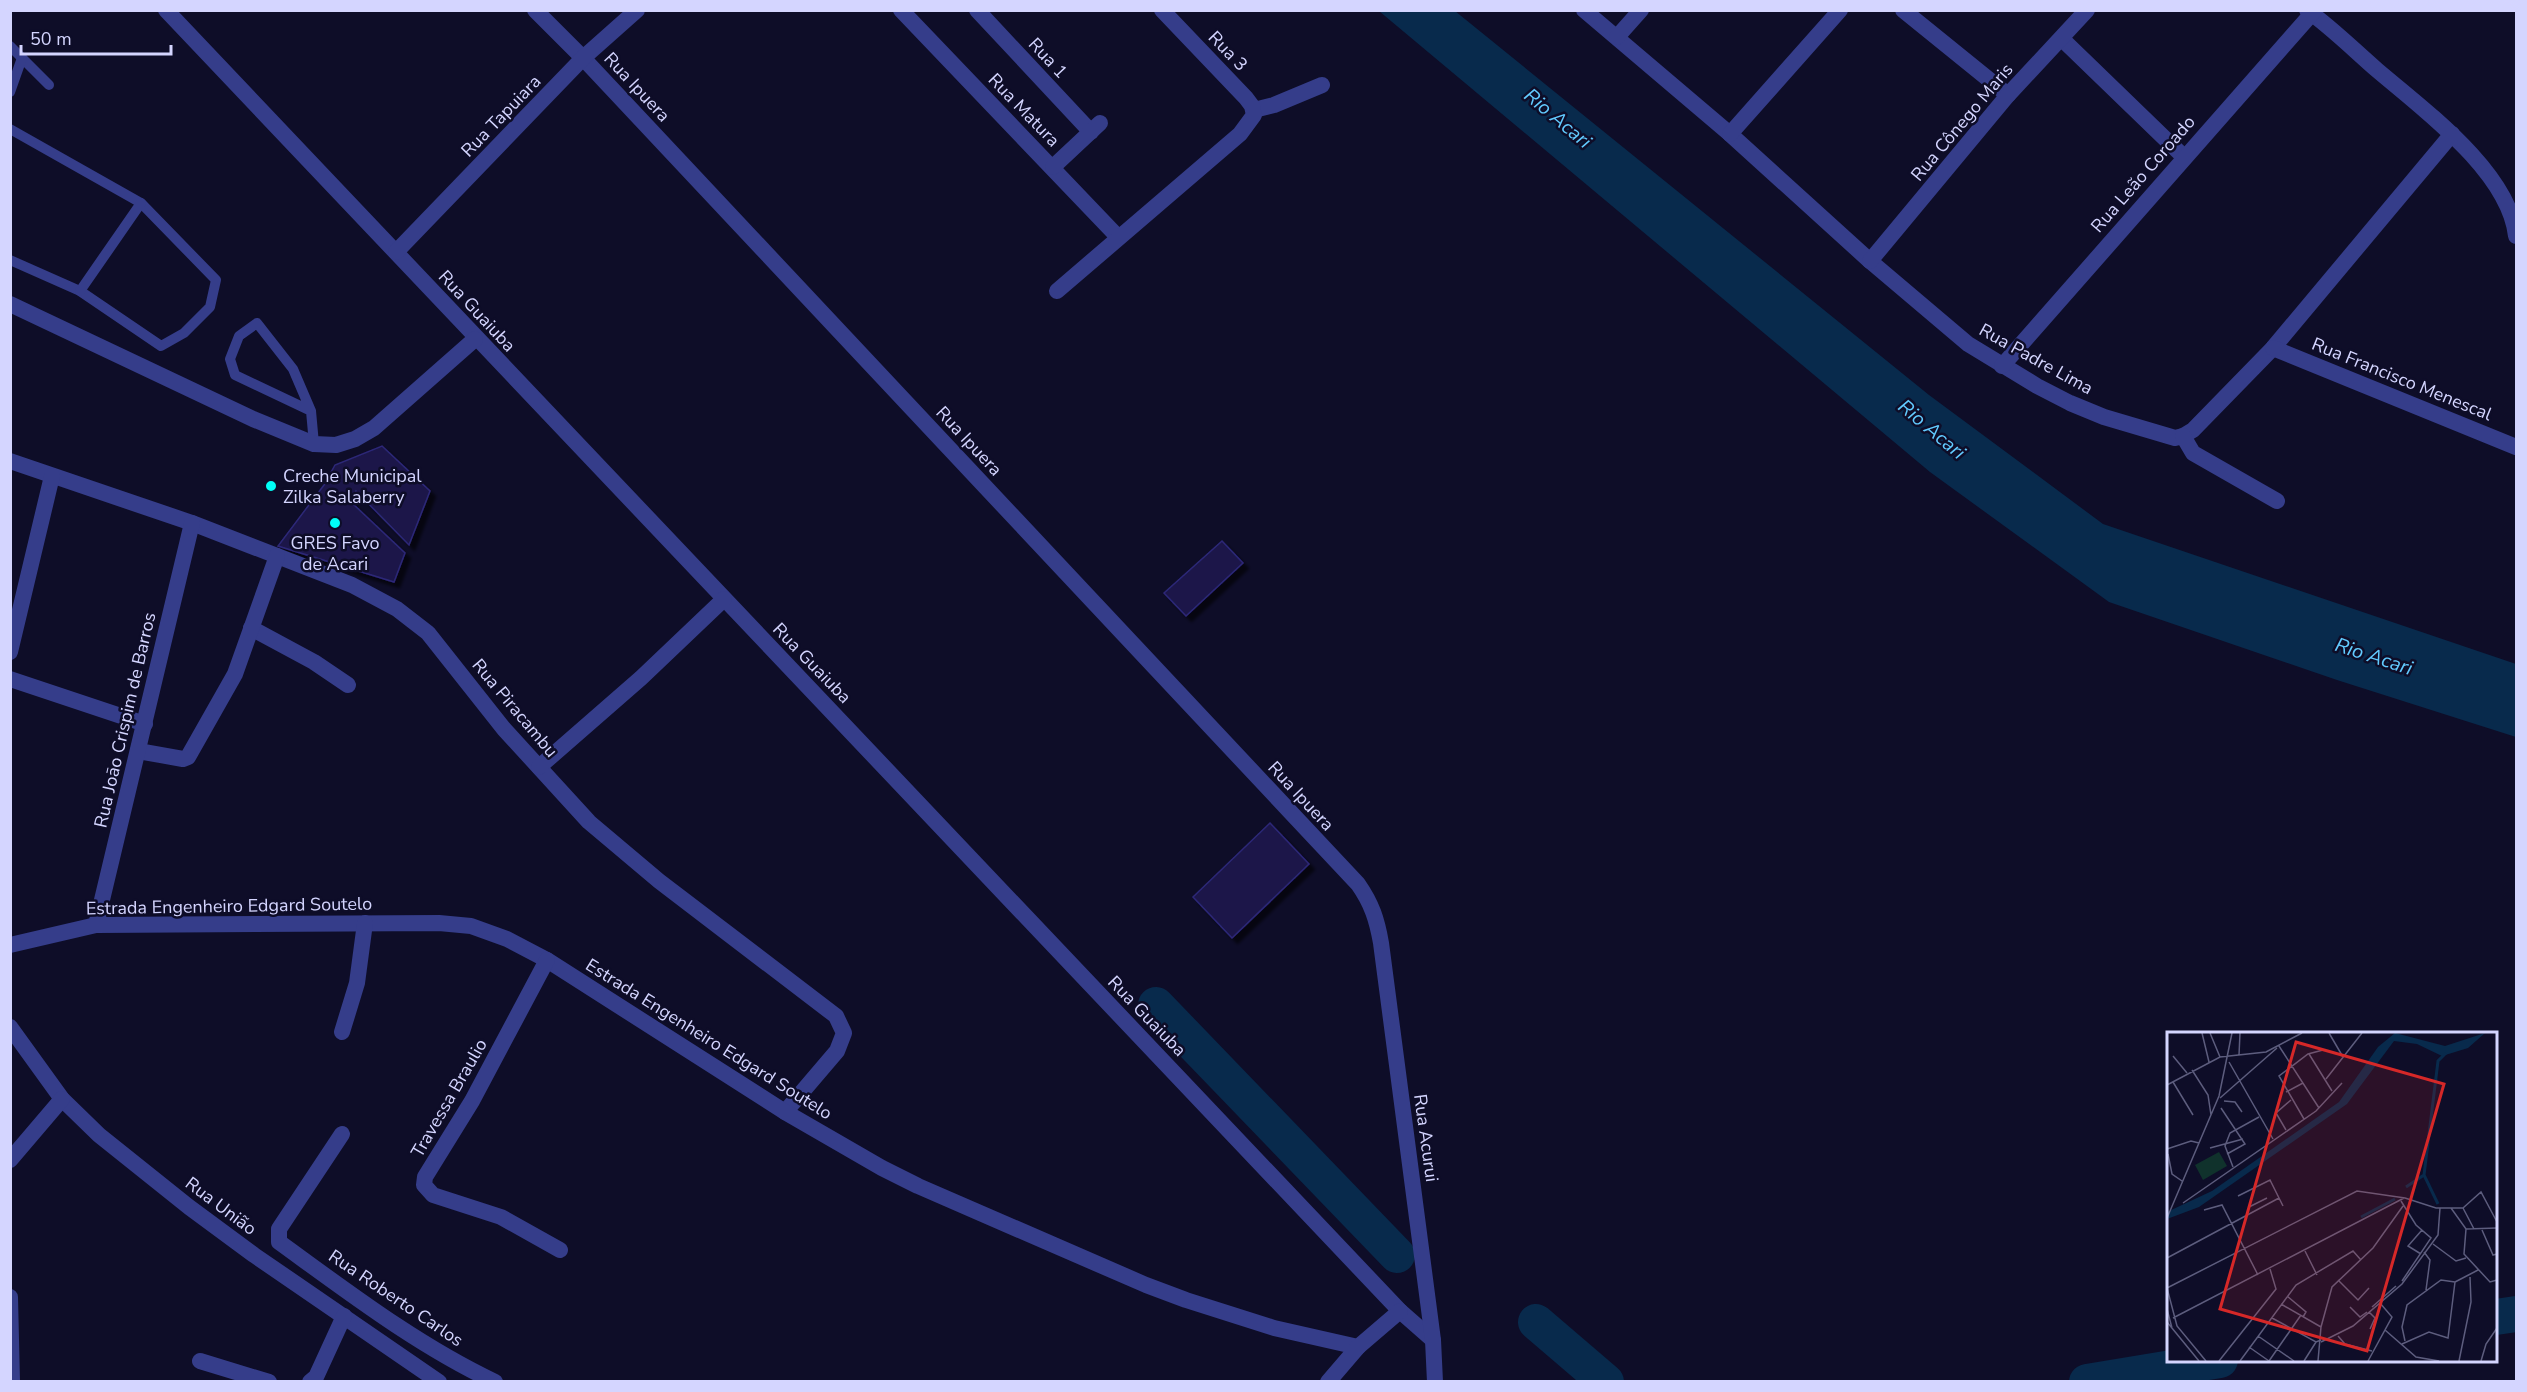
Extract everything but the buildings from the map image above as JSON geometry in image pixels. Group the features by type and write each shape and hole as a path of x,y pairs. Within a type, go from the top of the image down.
{"street":[{"name":"Rua Guaiuba","path":"166,10 396,252 475,339 1400,1311 1433,1340"},
{"name":"Rua Ipuera","path":"535,10 583,58 1359,884 1370,902"},
{"name":"Rua Tapuiara","path":"396,252 583,58 637,10"},
{"name":"Rua Matura","path":"901,10 1118,237"},
{"name":"Rua 1","path":"977,10 1095,127 1053,167"},
{"name":"Rua 3","path":"1162,10 1246,98 1251,117"},
{"name":"Rua Padre Lima","path":"1584,10 1730,134 1870,261 1968,344 2002,366 2104,417 2166,436 2183,436"},
{"path":"1617,37 1641,10"},
{"path":"1730,134 1840,10"},
{"path":"1903,10 2008,95"},
{"name":"Rua Cônego Maris","path":"1870,261 2008,95 2087,10"},
{"path":"2311,12 2452,135 2493,181 2507,203 2517,236"},
{"name":"Rua Leão Coroado","path":"2002,366 2311,12"},
{"path":"2062,39 2184,157"},
{"path":"1057,291 1240,134 1251,117 1322,85"},
{"path":"2277,501 2193,453 2183,436 2193,430 2273,348 2452,135"},
{"path":"10,304 253,419 314,444 336,445 355,440 374,428 475,339"},
{"name":"Rua Francisco Menescal","path":"2273,348 2516,445"},
{"name":"Rua Piracambu","path":"10,461 192,523 352,585 397,609 428,633 504,729 590,822 659,881 836,1016 844,1032 837,1051 785,1112"},
{"path":"10,652 52,476"},
{"name":"Rua Joāo Crispim de Barros","path":"96,925 192,523"},
{"path":"138,751 183,759 188,757 224,696 277,556"},
{"path":"539,767 640,678 724,599"},
{"path":"251,628 314,662 348,685"},
{"path":"10,679 145,724"},
{"name":"Rua Acurui","path":"1370,902 1378,922 1433,1340 1435,1382"},
{"path":"342,1032 357,983 365,923"},
{"name":"Estrada Engenheiro Edgard Soutelo","path":"10,945 96,925 365,923 471,926 507,939 547,960 785,1112 900,1177 1146,1285 1274,1328 1358,1347"},
{"name":"Travessa Braulio","path":"547,960 472,1101 425,1177 424,1185 433,1195 501,1217 560,1250"},
{"name":"Rua União","path":"10,1027 62,1100 99,1136 254,1255 439,1382"},
{"path":"10,1160 62,1100"},
{"name":"Rua Roberto Carlos","path":"342,1134 279,1229 279,1242 379,1314 443,1355 495,1382"},
{"path":"10,1297 12,1382"},
{"path":"1328,1382 1358,1347 1400,1311"},
{"path":"365,1331 379,1314"},
{"path":"310,1382 316,1377 344,1317"},
{"path":"200,1360 269,1382"}],"lane":[{"path":"10,46 49,85"},
{"path":"10,92 22,58"},
{"path":"10,129 141,203 216,280 210,308 184,333 161,346 80,291 10,260"},
{"path":"80,291 141,203"},
{"path":"310,411 235,375 230,359 238,336 257,323 293,369 310,411 314,444"}],"water":[{"name":"Rio Acari","path":"1379,11 1455,11 1929,395 2103,524 2516,664 2516,737 2337,680 2109,602 1930,472"}],"waterway":[{"path":"1156,1005 1397,1255"},
{"path":"2497,1317 2516,1314"},
{"path":"1536,1322 1606,1382"},
{"path":"2087,1382 2208,1362"}],"place":[{"name":"Creche Municipal Zilka Salaberry","path":"271,486"},
{"name":"GRES Favo de Acari","path":"335,523"}]}
